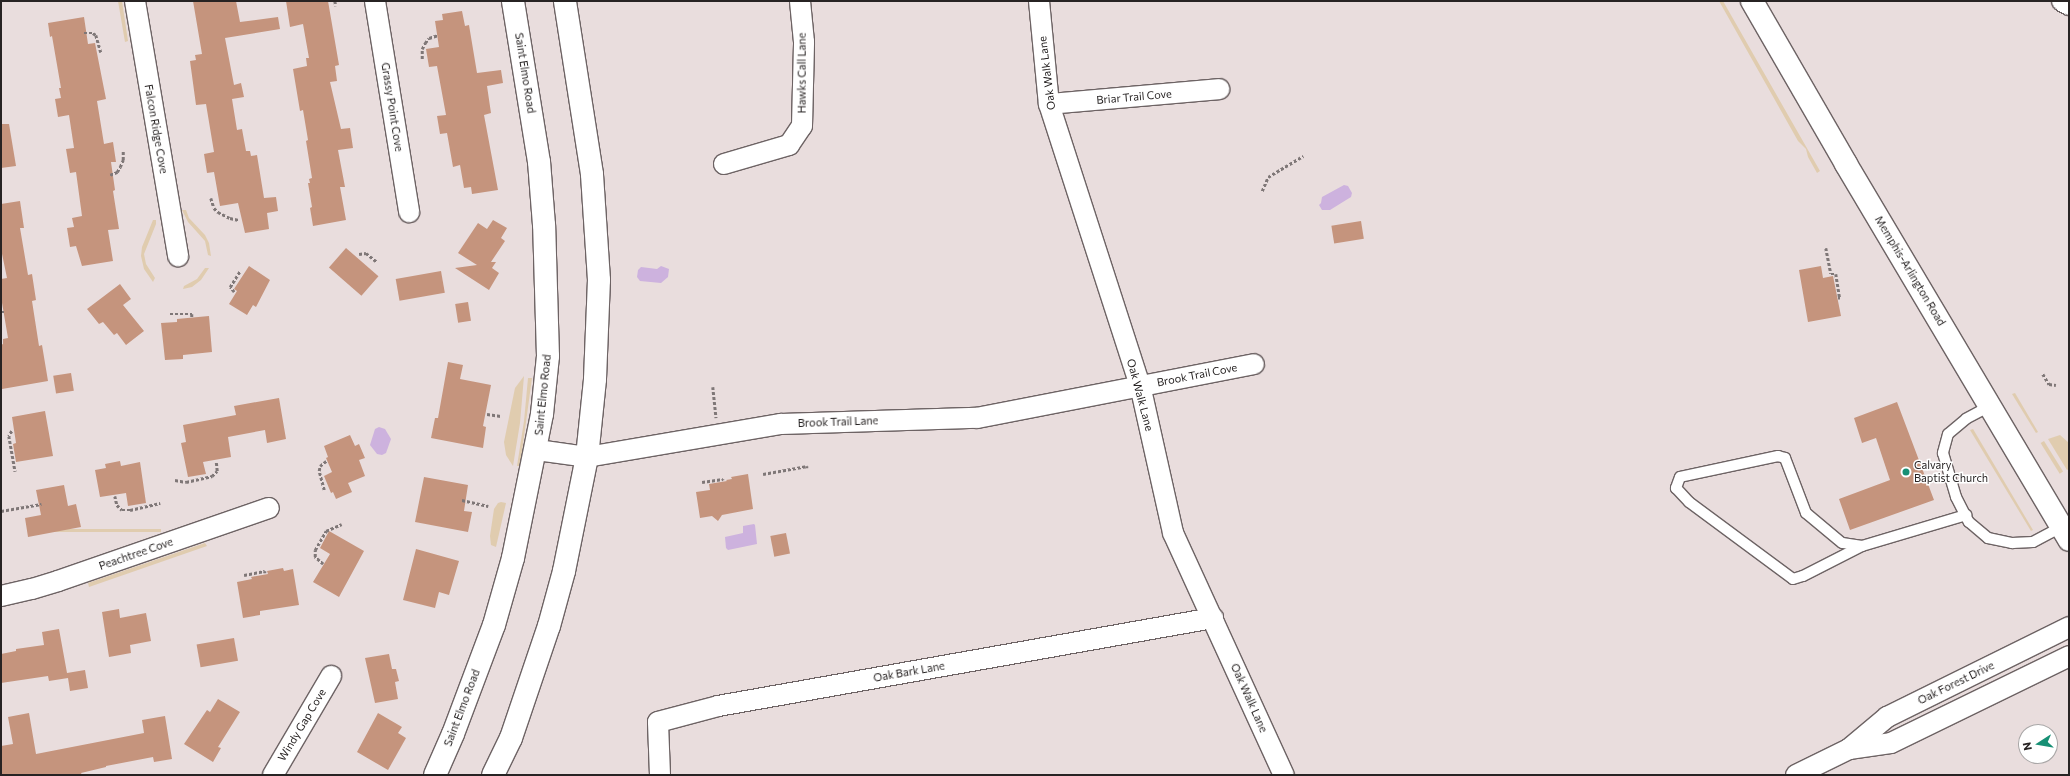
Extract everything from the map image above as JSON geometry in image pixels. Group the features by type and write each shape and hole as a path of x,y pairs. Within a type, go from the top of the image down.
{"main road":[{"name":"Saint Elmo Road","path":"435,775 453,734 494,625 513,558 536,450 542,414 548,356 544,225 537,147 513,1"},
{"path":"492,775 510,738 549,626 572,537 587,457 595,379 598,332 597,231 591,167 565,1"},
{"name":"Memphis-Arlington Road","path":"1752,1 2065,533"}],"street":[{"name":"Falcon Ridge Cove","path":"135,1 178,256"},
{"name":"Grassy Point Cove","path":"374,1 409,212"},
{"name":"Hawks Call Lane","path":"724,164 789,145 802,126 804,42 800,1"},
{"name":"Oak Walk Lane","path":"1039,1 1049,104 1140,386 1173,533 1284,775"},
{"path":"2062,1 2069,4"},
{"name":"Briar Trail Cove","path":"1049,104 1219,89"},
{"name":"Brook Trail Cove","path":"1140,386 1254,364"},
{"name":"Brook Trail Lane","path":"536,450 587,457 782,424 977,418 1140,386"},
{"name":"Peachtree Cove","path":"1,596 58,581 269,508"},
{"name":"Oak Bark Lane","path":"660,775 658,722 718,706 1213,618"},
{"name":"Oak Forest Drive","path":"1796,775 1849,749 1887,717 2069,627"},
{"name":"Oak Forest Drive","path":"1849,749 1891,743 2069,656"},
{"name":"Windy Gap Cove","path":"273,775 331,676"}],"lane":[{"path":"1990,406 1966,419 1948,434 1943,453 1956,498 1969,522 1988,538 2012,543 2033,542 2065,533"},
{"path":"1862,546 1842,543 1806,513 1784,458 1778,456 1680,477 1676,488 1690,502 1793,579 1803,576 1862,546 1966,515"}],"path":[{"path":"335,1 336,6"},
{"path":"84,33 93,33 96,35 101,52"},
{"path":"422,59 422,49 425,43 429,38 438,35"},
{"path":"110,174 116,172 120,167 124,157 123,151"},
{"path":"1262,191 1268,177 1303,156"},
{"path":"211,198 214,208 218,212 230,218 239,220"},
{"path":"1826,248 1831,274 1836,274 1840,298 1838,298"},
{"path":"359,254 366,253 378,262"},
{"path":"234,292 230,287 240,271"},
{"path":"170,314 192,314 192,318"},
{"path":"2043,374 2049,384 2056,385"},
{"path":"712,386 716,422"},
{"path":"487,414 501,416"},
{"path":"12,431 9,436 15,470"},
{"path":"175,480 186,482 212,476 217,471 216,461"},
{"path":"324,490 319,471 320,466 326,461"},
{"path":"763,474 807,466 807,468"},
{"path":"702,482 723,480"},
{"path":"115,496 117,505 122,510 130,510 160,503"},
{"path":"462,500 488,506"},
{"path":"1,511 41,504"},
{"path":"323,564 314,557 314,550 326,531 342,524"},
{"path":"244,575 265,571 265,574"}],"shaded area":[{"path":"118,1 122,1 128,41 125,42"},
{"path":"1719,1 1723,1 1820,171 1817,173 1808,157 1806,149 1798,141"},
{"path":"1344,185 1348,186 1352,193 1351,197 1330,210 1322,210 1319,205 1322,197"},
{"path":"182,210 186,210 189,218 205,235 209,243 211,256 208,255 205,241 188,222"},
{"path":"153,220 156,220 156,224 144,254 146,264 155,278 153,282 144,269 141,256 142,247"},
{"path":"661,266 669,269 668,277 661,283 640,281 637,277 638,270 641,267 657,269"},
{"path":"205,268 209,268 201,280 192,287 183,289 184,286 197,279"},
{"path":"524,376 520,423 513,466 506,455 504,442 515,388"},
{"path":"528,378 532,378 520,466 517,466 524,421"},
{"path":"2015,393 2038,432 2036,433 2012,394"},
{"path":"379,427 385,429 391,439 386,453 382,455 377,454 370,445 375,429"},
{"path":"1973,429 2033,530 2031,531 1970,430"},
{"path":"2060,435 2069,443 2069,469 2067,470 2048,439"},
{"path":"2044,441 2063,472 2060,474 2041,443"},
{"path":"498,503 506,503 496,547 491,545 490,536 494,509"},
{"path":"511,504 514,504 514,549 511,549"},
{"path":"754,524 757,544 728,550 726,548 725,537 743,533 743,526"},
{"path":"53,529 161,529 161,532 53,532"},
{"path":"205,543 207,546 89,587 88,583"}],"building":[{"path":"193,1 236,1 240,22 278,17 280,29 225,38 234,85 241,83 244,97 232,99 237,130 242,129 246,151 250,151 251,156 257,155 264,198 276,197 278,211 267,213 269,229 245,233 238,203 220,206 214,172 207,173 204,154 214,152 206,104 196,105 190,61 196,60 195,55 202,54"},
{"path":"286,1 328,1 339,65 335,66 337,81 330,82 341,129 350,128 353,148 338,150 345,187 340,187 346,220 313,226 310,208 312,207 308,183 310,183 309,179 312,178 306,141 308,140 303,110 300,111 293,69 307,66 306,58 309,58 303,24 290,27"},
{"path":"462,11 465,26 469,25 477,73 501,70 503,83 487,86 491,113 484,115 498,190 472,194 471,187 464,188 460,165 453,167 447,133 440,134 437,116 446,115 437,66 429,67 426,49 439,47 435,21 443,20 442,14"},
{"path":"84,17 88,44 95,43 106,99 97,101 104,144 113,142 116,162 111,162 115,190 113,191 119,229 108,230 113,261 82,266 76,246 70,247 67,228 74,227 72,218 82,216 76,172 70,173 66,149 74,148 69,115 58,117 55,99 61,98 59,88 61,88 52,36 50,37 48,23"},
{"path":"1,124 9,124 16,166 1,168"},
{"path":"20,201 24,228 20,228 28,275 32,274 36,300 32,301 39,346 42,345 48,381 2,389 1,345 3,344 3,339 8,338 1,297 1,279 7,278 1,249 1,204"},
{"path":"493,220 507,228 501,238 505,241 491,262 496,262 492,268 499,273 489,290 455,268 477,265 458,253 478,223 487,229"},
{"path":"1361,221 1364,239 1334,243 1331,226"},
{"path":"346,248 378,276 361,296 329,268"},
{"path":"249,266 270,280 256,307 253,305 247,315 229,304 237,291 234,289"},
{"path":"1821,266 1823,278 1833,276 1841,316 1808,322 1799,270"},
{"path":"441,271 445,293 400,301 396,279"},
{"path":"120,284 131,299 123,305 144,331 126,345 117,333 114,335 103,322 99,324 87,309"},
{"path":"468,302 471,321 458,323 455,304"},
{"path":"209,316 212,352 183,355 183,359 165,360 161,323 177,322 177,319"},
{"path":"448,362 463,365 460,379 491,385 483,426 486,427 483,448 431,438 435,418 438,418"},
{"path":"71,373 74,391 56,394 53,376"},
{"path":"279,398 286,439 267,443 265,430 228,437 231,457 203,462 206,474 188,477 181,443 186,442 183,425 236,415 234,406"},
{"name":"Calvary Baptist Church","path":"1897,402 1934,500 1850,530 1839,499 1890,480 1876,438 1862,443 1854,418"},
{"path":"45,411 53,456 16,462 13,444 16,443 12,417"},
{"path":"350,435 355,446 359,444 365,458 359,460 365,476 348,483 352,492 336,499 333,492 331,493 324,476 332,472 326,458 328,457 324,446"},
{"path":"120,461 121,466 140,462 146,503 128,506 126,493 100,497 95,470 106,468 105,464"},
{"path":"748,474 753,509 722,515 718,521 712,516 700,518 696,492 710,490 709,484 727,481 726,480 732,479 731,477"},
{"path":"424,477 468,485 464,511 472,512 468,532 415,522"},
{"path":"64,485 68,506 76,504 81,527 28,537 25,518 41,515 36,490"},
{"path":"329,531 364,551 339,597 313,582 330,554 320,548"},
{"path":"786,533 790,554 774,557 770,536"},
{"path":"416,549 459,561 449,595 439,592 435,608 403,600"},
{"path":"283,568 284,571 293,569 299,605 260,611 260,615 243,618 237,582 252,579 251,577 268,574 267,571"},
{"path":"119,609 120,618 146,613 151,641 130,645 131,653 109,657 102,612"},
{"path":"59,629 67,673 85,670 88,688 70,691 68,678 49,681 48,676 1,683 1,654 16,651 16,649 44,645 42,632"},
{"path":"234,638 238,661 201,667 197,645"},
{"path":"389,654 392,669 396,669 399,681 395,682 398,699 375,703 365,658"},
{"path":"218,699 240,712 218,747 221,748 213,762 184,744 207,710 210,712"},
{"path":"29,713 36,754 144,733 142,720 165,716 172,759 154,762 153,757 106,766 81,773 82,775 1,775 1,746 13,744 8,717"},
{"path":"378,713 402,727 398,733 406,738 388,770 357,752"}],"place":[{"name":"Calvary Baptist Church","path":"1906,472"}]}
